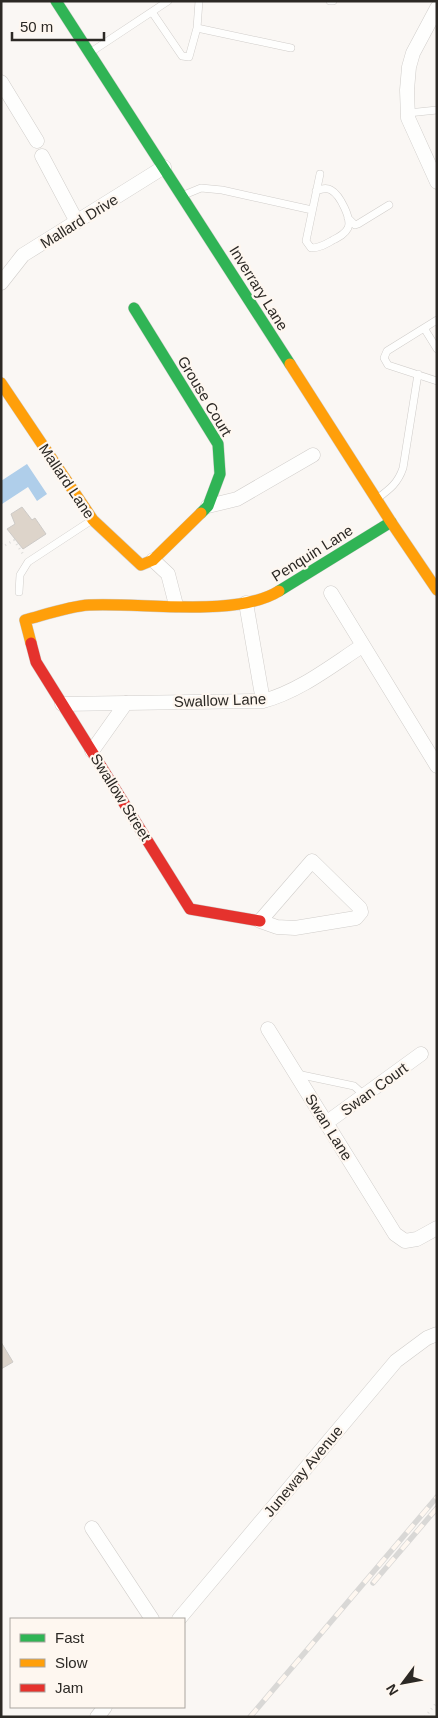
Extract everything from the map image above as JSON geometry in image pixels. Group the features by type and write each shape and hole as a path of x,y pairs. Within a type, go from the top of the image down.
{"street":[{"name":"Inverrary Lane","path":"56,1 376,499 437,590"},
{"path":"435,174 408,118 407,90 409,67 413,53 437,7"},
{"path":"3,87 37,141"},
{"path":"42,156 77,222"},
{"name":"Mallard Drive","path":"1,283 23,256 164,167"},
{"name":"Grouse Court","path":"134,308 218,444 220,474 208,506"},
{"name":"Mallard Lane","path":"1,383 93,520 142,565 153,560"},
{"path":"176,605 168,574 153,560 208,506 238,499 312,455"},
{"name":"Penquin Lane","path":"25,620 87,605 216,606 246,603 273,595 391,522"},
{"path":"331,592 362,646 437,766"},
{"path":"246,603 263,701"},
{"name":"Swallow Street","path":"25,620 36,662 190,909 260,921 277,927 295,928 356,918 361,912 360,908 312,861 260,921"},
{"name":"Swallow Lane","path":"62,704 263,701 279,696 304,684 362,646"},
{"path":"92,751 126,703"},
{"name":"Swan Lane","path":"268,1029 395,1234 405,1241 417,1239 437,1228"},
{"name":"Swan Court","path":"326,1124 421,1054"},
{"name":"Juneway Avenue","path":"180,1618 396,1361 427,1338 437,1334"},
{"path":"92,1528 151,1618"}],"lane":[{"path":"89,53 168,1"},
{"path":"152,12 182,56 190,57 197,28 199,1"},
{"path":"431,1 437,7"},
{"path":"197,28 291,48"},
{"path":"408,113 437,110"},
{"path":"320,174 306,241 311,248 323,246 345,233 349,226 348,218"},
{"path":"182,195 201,188 208,188 312,210"},
{"path":"316,191 323,188 330,190 341,202 351,223 355,225 389,205"},
{"path":"437,320 387,351 384,358 388,365 437,381"},
{"path":"424,328 437,349"},
{"path":"376,499 394,486 400,478 418,374"},
{"path":"19,592 20,575 28,562 93,520"},
{"path":"295,1073 354,1086 364,1095"}],"path":[{"path":"1,544 4,546 14,540 28,562"},
{"path":"425,1717 437,1702"}],"water":[{"path":"27,464 47,494 37,501 28,487 2,504 1,481"}],"building":[{"path":"22,507 32,520 35,518 46,534 23,549 7,529 15,524 11,514"},
{"path":"1,1342 13,1362 1,1369"}],"railway":[{"path":"250,1717 437,1497"},
{"path":"373,1583 437,1508"}],"traffic: fast":[{"path":"56,1 290,364"},
{"path":"134,308 218,444 220,474 208,506 201,513"},
{"path":"279,591 391,522"}],"traffic: slow":[{"path":"290,364 437,590"},
{"path":"1,383 93,520 141,565 153,560 201,513"},
{"path":"31,643 25,620 74,607 89,605 213,607 261,599 279,591"}],"traffic: jam":[{"path":"31,643 36,662 190,909 260,921"}]}
